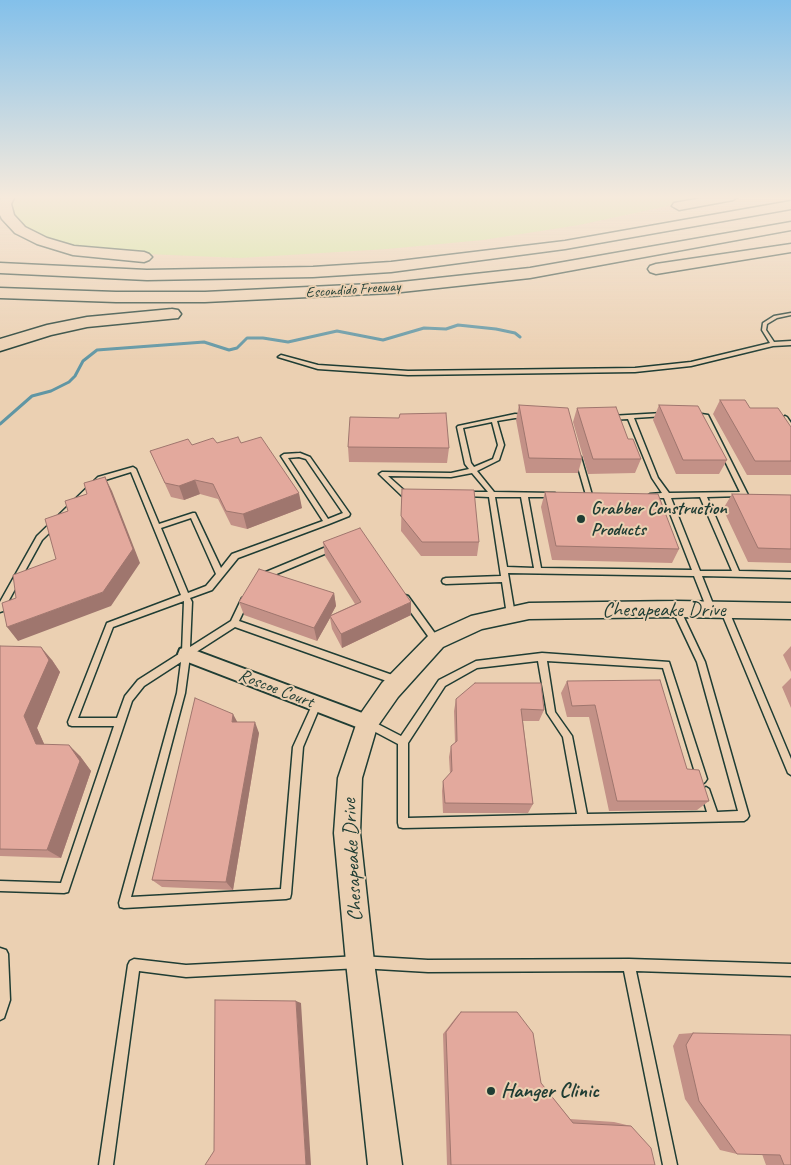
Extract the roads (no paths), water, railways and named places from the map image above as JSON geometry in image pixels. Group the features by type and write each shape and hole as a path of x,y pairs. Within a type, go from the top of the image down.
{"highway":[{"path":"77,250 160,258"},
{"path":"0,255 102,261 245,262 423,250"},
{"name":"Escondido Freeway","path":"0,268 147,275 313,272 390,266 520,250"},
{"name":"Escondido Freeway","path":"0,293 205,298 392,288 464,282 530,273 658,250"},
{"path":"314,308 428,300 535,287 672,260 707,250"},
{"path":"638,271 775,250"},
{"path":"188,259 245,262"},
{"path":"0,308 179,313 268,310"},
{"path":"0,345 47,330 87,322 179,313"}],"street":[{"name":"Chesapeake Drive","path":"385,1165 360,962 347,833 347,807 350,778 367,723 397,681 436,641 478,622 529,611 717,609 791,611"},
{"name":"Roscoe Court","path":"186,654 367,723"}],"lane":[{"path":"773,344 764,330 765,323 776,317 791,314"},
{"path":"281,357 318,367 408,373 635,370 691,364 773,344 791,343"},
{"path":"604,417 631,418 647,414 667,415"},
{"path":"686,415 706,416 745,494"},
{"path":"511,615 491,492 468,464 460,427 515,416 532,416"},
{"path":"631,418 655,478 666,494 697,573 717,609 791,770"},
{"path":"785,418 791,427"},
{"path":"424,494 404,494 382,474 451,475 474,470 496,460 501,445 494,420"},
{"path":"577,452 589,496"},
{"path":"120,722 72,722 110,625 209,588 235,556 327,522 347,514 308,458 300,455 284,456 327,522"},
{"path":"0,609 39,538 100,479 132,469 188,602 186,654 181,693 124,903 286,894 298,747 316,704"},
{"path":"453,494 561,495"},
{"path":"638,496 666,494 754,495"},
{"path":"702,494 737,574"},
{"path":"524,495 538,571"},
{"path":"580,495 599,496"},
{"path":"157,527 193,515 220,574"},
{"path":"256,580 336,547"},
{"path":"446,581 538,571 791,575"},
{"path":"0,886 64,888 128,699 141,683 234,622 252,588"},
{"path":"402,592 436,641"},
{"path":"676,609 701,662 744,816 403,823 403,742 442,683 476,665 542,657 666,665 713,816"},
{"path":"234,622 397,681"},
{"path":"542,657 551,713 566,736 582,819"},
{"path":"367,723 403,742"},
{"path":"0,954 2,954 4,1000 0,1014"},
{"path":"106,1165 134,965 186,971 360,962 428,966 629,965 791,970"},
{"path":"629,965 670,1165"}],"waterway":[{"path":"0,424 32,396 51,391 69,382 75,376 83,361 97,350 204,342 229,350 237,348 247,338 263,338 288,342 337,331 383,340 424,328 446,329 458,325 496,329 515,333 520,337"}],"place":[{"name":"Grabber Construction Products","path":"581,519"},
{"name":"Hanger Clinic","path":"491,1091"}]}
